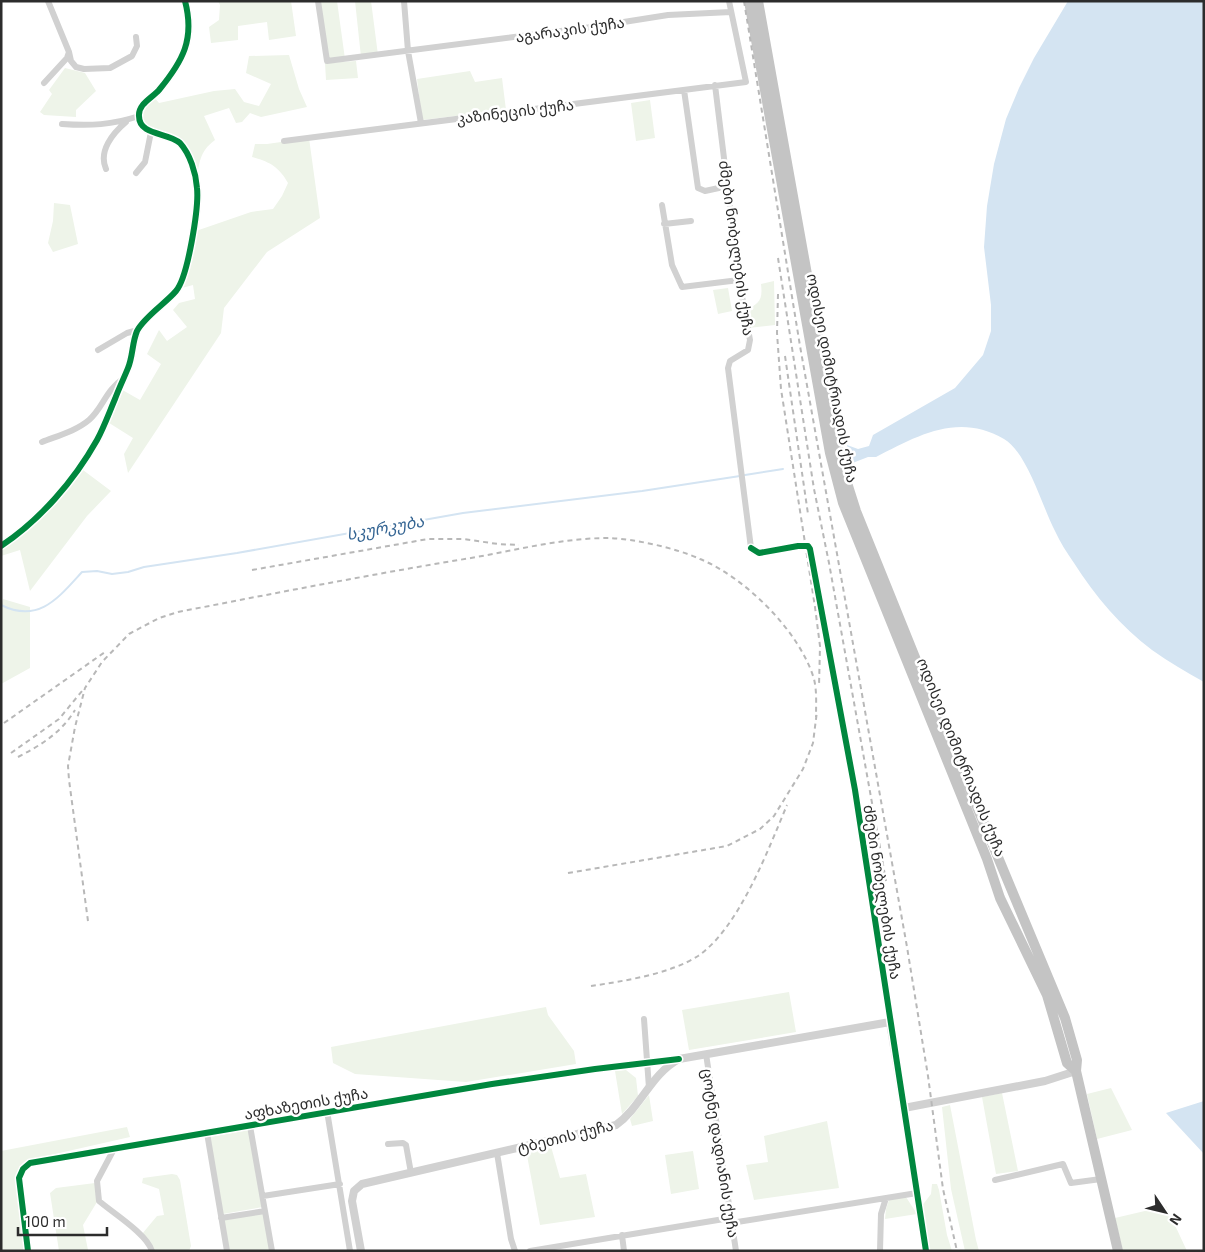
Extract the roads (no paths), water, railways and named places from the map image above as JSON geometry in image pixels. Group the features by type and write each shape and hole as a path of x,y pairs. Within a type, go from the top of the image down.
{"main road":[{"name":"ოდისეი დიმიტრიადის ქუჩა","path":"749,1 834,472 843,503 947,758 1003,904"},
{"name":"ოდისეი დიმიტრიადის ქუჩა","path":"758,1 844,472 856,511 1017,901"},
{"path":"995,884 1000,882 1008,883"},
{"path":"1003,904 1011,905 1017,901 1065,1018 1077,1060 1076,1071 1118,1251"},
{"path":"1003,904 1047,995 1067,1063 1076,1071"}],"street":[{"path":"48,1 69,52 71,62 76,67 84,69 110,68 132,56 137,46 136,38"},
{"path":"3,543 25,529 46,508 86,458 102,431 132,359 138,330 178,289 185,274 198,198 196,177 184,148 179,142 170,136 152,132 142,126 139,116 140,109 159,90 182,60 190,19 185,1"},
{"name":"აგარაკის ქუჩა","path":"318,1 327,61 592,27 668,15 731,12"},
{"path":"404,1 408,51 421,123"},
{"path":"729,1 731,12"},
{"name":"კაზინეცის ქუჩა","path":"284,141 746,82 731,12"},
{"path":"44,83 67,58 69,52"},
{"name":"ძმები ნობელების ქუჩა","path":"715,86 738,280 750,340 748,350 730,361 728,368 750,548 759,556 808,546 810,549 855,790 926,1251"},
{"path":"684,90 698,188 705,191 728,186"},
{"path":"62,124 119,123 139,116"},
{"path":"106,169 103,163 106,146 114,133 128,120"},
{"path":"136,173 145,162 152,132"},
{"path":"662,205 672,265 682,287 738,280"},
{"path":"664,224 691,221"},
{"path":"98,350 127,333 138,330"},
{"path":"42,442 80,426 89,420 114,385 124,378"},
{"path":"644,1019 649,1088"},
{"name":"ტბეთის ქუჩა","path":"356,1222 352,1201 354,1191 362,1184 616,1125 624,1120 662,1071 679,1059 890,1022"},
{"name":"ცოტნე დადიანის ქუჩა","path":"706,1054 736,1251"},
{"name":"აფხაზეთის ქუჩა","path":"28,1251 19,1178 23,1169 30,1164 207,1134 327,1111 560,1074 679,1059"},
{"path":"904,1108 1045,1081 1076,1071"},
{"path":"327,1111 350,1251"},
{"path":"250,1126 272,1251"},
{"path":"207,1134 227,1251"},
{"path":"388,1144 403,1143 406,1145 411,1172"},
{"path":"114,1149 97,1181 99,1202 140,1235 152,1251"},
{"path":"496,1153 511,1239 515,1251"},
{"path":"995,1180 1063,1164 1071,1183 1101,1179"},
{"path":"263,1196 340,1184"},
{"path":"530,1251 917,1193"},
{"path":"880,1251 881,1214 886,1198"},
{"path":"221,1218 265,1210"},
{"path":"345,1225 356,1222 361,1251"},
{"path":"622,1236 624,1251"}],"water":[{"path":"1068,1 1204,1 1204,682 1152,650 1119,621 1100,599 1061,543 1020,455 1004,439 987,431 970,427 954,427 922,435 876,457 868,457 850,464 847,445 858,449 869,446 873,435 955,388 983,355 991,331 991,305 984,247 987,206 994,164 1006,119 1019,88 1034,58"},
{"path":"1204,1101 1204,1154 1166,1113"}],"waterway":[{"name":"სკურკუბა","path":"745,475 783,469"},
{"name":"სკურკუბა","path":"1,605 14,610 37,610 56,598 82,572 97,571 112,574 128,572 144,567 237,553 463,513 642,491 740,476"}],"railway":[{"path":"744,1 800,346 907,947 928,1076 943,1189 957,1251"},
{"path":"778,258 814,489 886,881"},
{"path":"778,294 777,333 781,389 820,646 819,686"},
{"path":"785,356 808,514"},
{"path":"88,921 68,766 85,688 102,662 129,634 159,618 178,612 557,542 609,538 631,540 668,548 700,559 735,579 769,608 797,643 807,661 815,684 816,717"},
{"path":"252,570 428,539 463,539 519,545"},
{"path":"4,723 105,652"},
{"path":"11,753 59,719 82,691"},
{"path":"18,757 50,738 75,710"},
{"path":"568,873 727,846 760,829 774,816 803,769 813,743 817,711"},
{"path":"591,986 646,976 674,968 698,956 713,943 727,927 751,887 787,805"}]}
